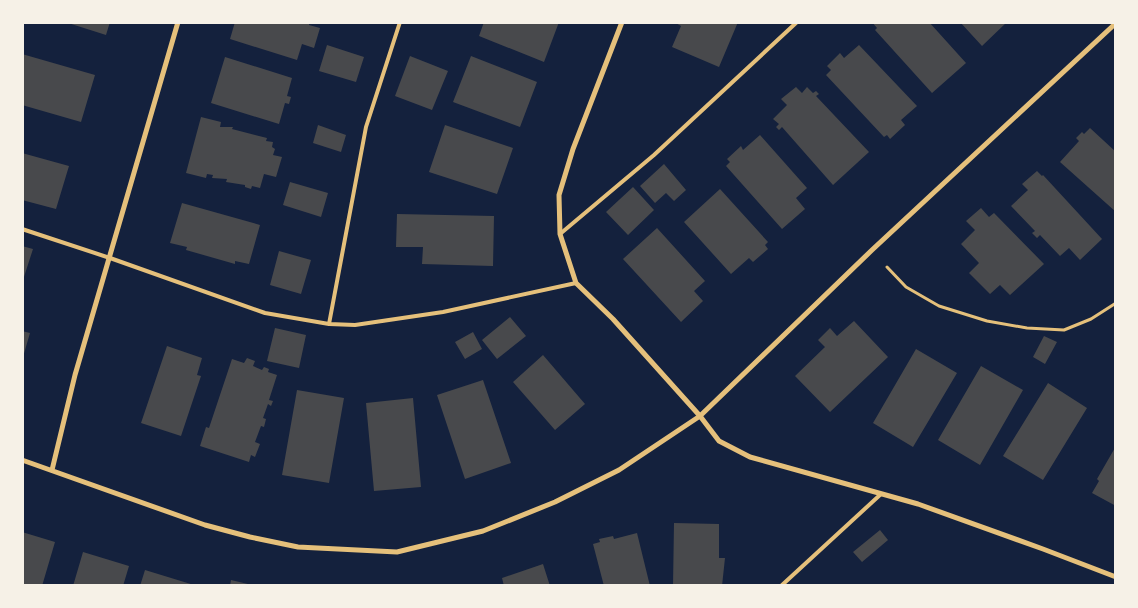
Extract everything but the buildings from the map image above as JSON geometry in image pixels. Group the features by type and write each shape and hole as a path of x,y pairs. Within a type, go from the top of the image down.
{"street":[{"path":"52,470 75,374 178,22"},
{"path":"622,22 573,149 559,195 560,234 576,283 613,319 700,416 719,441 750,457 918,504 1116,577"},
{"path":"22,460 205,524 250,537 298,547 397,552 483,531 555,502 619,470 700,416 872,250 1116,23"}],"lane":[{"path":"329,324 366,127 400,22"},
{"path":"560,234 654,155 797,22"},
{"path":"22,229 264,313 329,324 355,325 443,312 576,283"},
{"path":"781,586 881,494"}],"path":[{"path":"872,250 906,287 939,306 987,321 1027,328 1064,330 1091,319 1116,303"}]}
